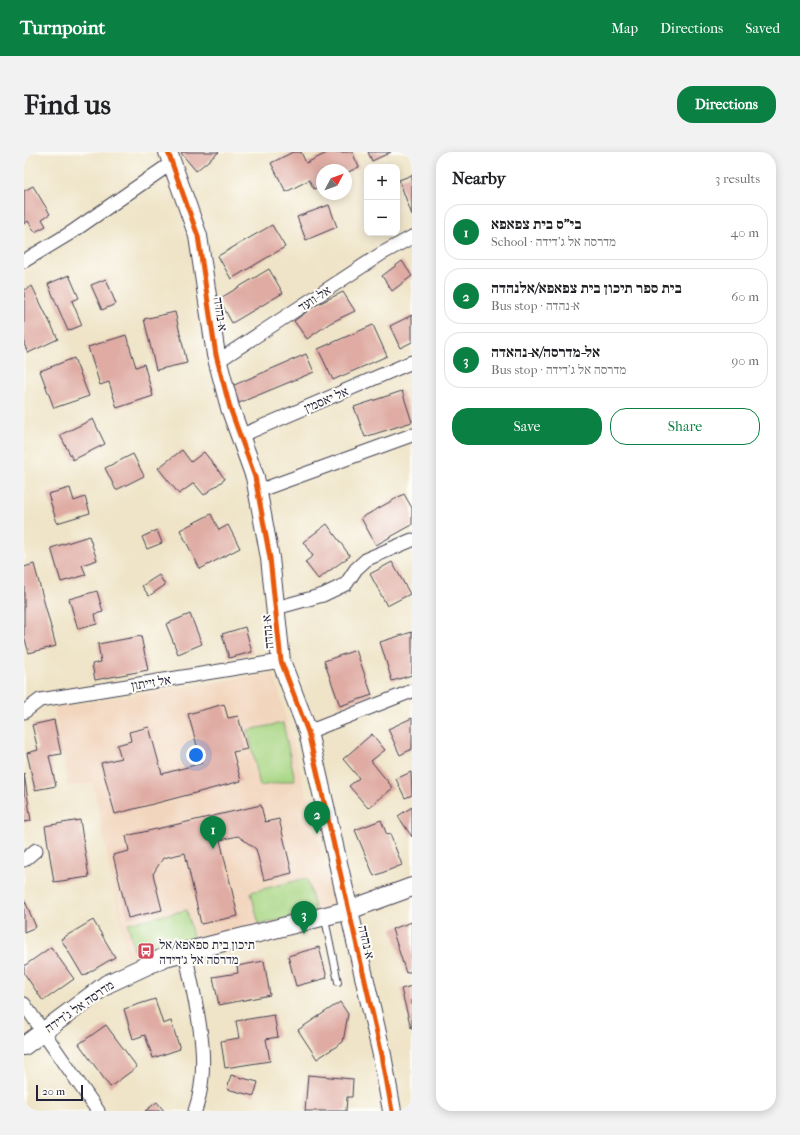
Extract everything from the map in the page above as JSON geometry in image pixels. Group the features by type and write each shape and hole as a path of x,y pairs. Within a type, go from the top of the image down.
{"street":[{"path":"24,261 72,232 171,157"},
{"name":"א-נהדה","path":"171,157 198,236 218,361 230,408 255,477 270,558 281,661 308,732 382,1055 392,1111"},
{"name":"אל-וועד","path":"218,361 381,254 412,237"},
{"name":"אל יאסמין","path":"240,436 412,362"},
{"path":"258,491 412,435"},
{"path":"276,608 323,595 346,584 356,569 367,559 412,540"},
{"name":"אל זייתון","path":"24,712 40,700 281,661"},
{"path":"308,732 412,691"},
{"path":"24,860 36,850"},
{"name":"מדרסה אל ג'דידה","path":"24,1046 107,984 165,957 349,910 412,887"},
{"path":"185,952 198,1021 202,1054 199,1098 195,1111"},
{"path":"24,1004 98,1111"}],"lane":[{"path":"324,916 338,982"}],"shaded area":[{"path":"274,673 337,912 127,956 93,783 68,786 54,707"}],"green space":[{"path":"283,723 295,780 260,786 248,730"},
{"path":"307,878 316,911 259,925 251,892"},
{"path":"187,910 193,938 134,951 128,923"}],"building":[{"path":"219,152 196,171 181,153"},
{"path":"293,152 301,152 306,163 329,152 352,152 359,167 352,170 352,164 316,164 316,188 314,189 309,180 286,192 271,163"},
{"path":"368,152 391,152 372,161"},
{"path":"412,175 412,215 400,183 400,180"},
{"path":"33,186 50,214 42,219 46,226 35,232 28,221 24,224 24,191"},
{"path":"329,205 337,227 306,240 297,217"},
{"path":"272,225 285,247 231,279 218,256"},
{"path":"402,261 412,276 392,291 382,276"},
{"path":"269,269 283,293 232,323 219,299"},
{"path":"69,275 79,298 72,301 82,325 68,331 48,284"},
{"path":"106,279 116,304 102,310 91,285"},
{"path":"32,286 58,339 28,353 24,344 24,290"},
{"path":"343,292 355,311 330,323 307,339 294,321 316,305"},
{"path":"175,312 187,363 156,370 144,319"},
{"path":"412,315 412,342 400,348 390,326"},
{"path":"373,325 387,356 333,380 318,349"},
{"path":"126,335 136,367 144,364 153,396 117,408 109,382 100,385 88,347"},
{"path":"306,354 314,372 239,403 232,386"},
{"path":"74,358 89,396 54,408 40,371"},
{"path":"402,391 412,422 365,437 354,407"},
{"path":"93,419 105,444 73,460 60,435"},
{"path":"182,450 191,462 204,452 225,479 204,495 194,483 179,494 158,468"},
{"path":"133,454 144,476 116,490 105,468"},
{"path":"70,488 74,501 85,497 90,513 57,523 48,494"},
{"path":"404,494 412,508 412,525 376,545 361,518"},
{"path":"211,514 219,530 228,525 240,548 200,569 180,530"},
{"path":"327,524 350,556 318,579 305,562 313,556 303,542"},
{"path":"157,530 162,543 147,549 142,537"},
{"path":"89,536 97,560 82,565 86,575 61,582 51,548"},
{"path":"392,562 410,594 387,606 370,574"},
{"path":"34,564 56,646 29,653 24,636 24,567"},
{"path":"159,575 165,585 149,596 142,586"},
{"path":"97,591 103,612 95,614 97,624 78,629 69,599"},
{"path":"190,614 202,644 178,654 166,624"},
{"path":"245,627 252,652 229,658 222,634"},
{"path":"412,632 412,675 392,681 380,642"},
{"path":"141,636 148,670 95,680 92,664 101,662 98,644"},
{"path":"356,650 372,695 340,706 324,661"},
{"path":"224,704 228,718 238,716 247,749 233,752 241,781 115,814 101,763 121,758 117,745 131,741 129,732 149,727 162,774 202,763 188,714"},
{"path":"412,718 412,749 400,755 388,729"},
{"path":"54,720 61,754 49,756 56,786 35,790 27,753 38,750 32,725"},
{"path":"372,734 385,750 371,761 393,788 368,808 349,786 359,778 343,759"},
{"path":"411,772 412,795 405,798 396,779"},
{"path":"24,773 31,821 24,822"},
{"path":"261,805 265,822 279,819 292,873 264,880 256,849 238,836 220,840 238,916 201,924 185,853 163,858 153,874 162,910 128,918 113,855 129,851 126,836"},
{"path":"412,807 412,837 398,816"},
{"path":"80,820 89,877 54,882 45,826"},
{"path":"381,820 387,835 390,834 402,865 374,876 355,830"},
{"path":"24,899 36,927 24,932"},
{"path":"93,920 115,957 83,976 61,939"},
{"path":"412,922 412,971 406,973 392,929"},
{"path":"51,947 74,979 43,1001 24,973 24,966"},
{"path":"319,947 327,978 296,986 288,956"},
{"path":"264,961 270,995 219,1005 213,977 238,973 237,966"},
{"path":"412,986 412,1028 411,1028 401,989"},
{"path":"155,999 163,1024 171,1021 180,1049 153,1058 145,1035 133,1039 124,1009"},
{"path":"340,1002 348,1014 343,1042 317,1059 298,1030"},
{"path":"274,1015 278,1037 266,1039 270,1061 225,1068 221,1041 239,1038 236,1021"},
{"path":"106,1025 137,1067 110,1087 79,1044"},
{"path":"231,1075 258,1082 254,1096 227,1089"},
{"path":"308,1075 353,1079 352,1097 347,1097 346,1111 305,1111"},
{"path":"157,1102 164,1111 145,1111"}],"cycle path":[{"path":"168,152 198,236 216,355 230,408 255,477 270,558 281,661 308,732 382,1055 392,1111"}],"place":[{"name":"בית ספר תיכון בית צפאפא/אלנהדה","path":"317,834"},
{"name":"בי\"ס בית צפאפא","path":"213,849"},
{"name":"אל-מדרסה/א-נהאדה","path":"304,934"},
{"name":"תיכון בית ספאפא/אל מדרסה אל ג׳דידה","path":"146,951"}]}
